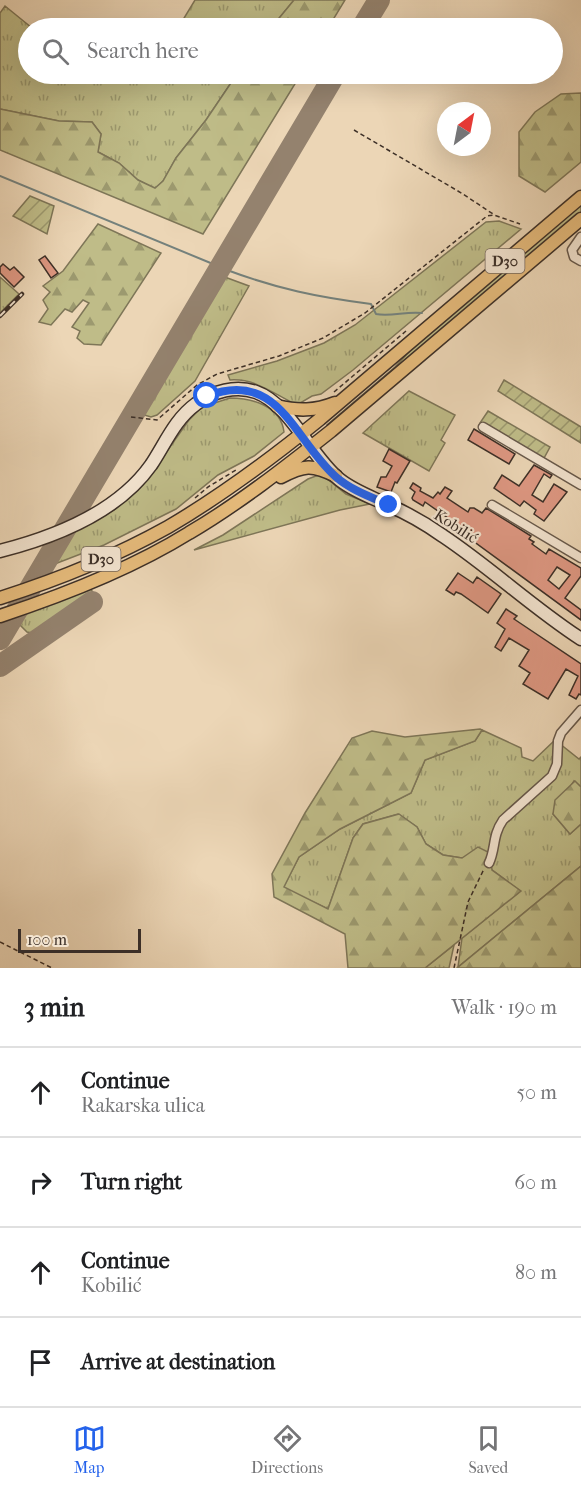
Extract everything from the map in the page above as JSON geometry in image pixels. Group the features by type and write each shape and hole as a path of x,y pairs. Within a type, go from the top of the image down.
{"main road":[{"name":"D30","path":"0,598 84,567 165,528 203,505 301,434 581,197"},
{"name":"D30","path":"0,616 120,569 189,534 311,447 581,219"},
{"name":"Kobilić","path":"0,551 64,529 93,516 120,499 150,466 185,414 207,396 236,389 256,392 277,406 336,476 360,492 442,535 581,639"},
{"path":"277,406 308,410 342,400"},
{"path":"218,514 236,506 298,468 313,467 336,476"}],"street":[{"path":"581,237 572,250 574,257 581,261"},
{"path":"483,428 581,485"},
{"path":"492,505 581,558"},
{"path":"489,863 498,827 552,776 557,764 558,741 561,733 581,710"}],"path":[{"path":"354,130 463,194 494,215 520,224"},
{"path":"131,417 157,420 197,385 217,374 279,356 323,338 365,313 487,216 494,215"},
{"path":"193,500 208,487 240,468"},
{"path":"454,968 468,902 480,875 489,863"},
{"path":"0,942 52,968"}],"green space":[{"path":"195,0 294,0 279,18 184,18"},
{"path":"294,0 345,0 334,18 279,18"},
{"path":"5,6 20,18 18,84 230,84 176,158 163,181 155,189 138,180 119,163 98,152 101,134 92,122 59,121 0,109 0,13"},
{"path":"230,84 295,84 203,234 0,150 0,109 59,121 92,122 101,134 98,152 119,163 138,180 155,188 163,181 176,158"},
{"path":"581,93 581,162 545,192 519,176 519,132 535,112 561,94"},
{"path":"30,196 54,206 47,234 13,216"},
{"path":"581,204 581,212 328,427 327,425 395,367 418,342"},
{"path":"499,221 521,229 353,370 321,394 312,396 297,405 257,384 230,380 228,375 277,361 324,343 355,325 486,222"},
{"path":"98,224 161,253 101,345 84,344 77,338 80,331 72,327 89,303 83,300 72,312 65,309 51,325 39,322 48,309 43,300 50,292 43,286 63,271"},
{"path":"222,276 249,286 195,381 157,415 151,417 141,414"},
{"path":"0,277 19,294 0,313"},
{"path":"504,380 581,427 581,443 498,391"},
{"path":"409,391 455,415 441,440 445,443 429,471 363,433"},
{"path":"230,398 264,405 277,416 284,432 254,456 218,475 176,509 104,545 47,567 69,532 114,510 143,485 189,420 202,407"},
{"path":"488,411 550,447 543,460 480,423"},
{"path":"321,474 346,494 370,504 194,550 223,535 308,479"},
{"path":"90,588 94,594 32,633 27,632 19,624 21,613"},
{"path":"482,730 521,748 522,757 533,761 555,740 579,759 581,757 581,787 574,781 553,814 570,834 581,824 581,866 458,967 462,938 520,891 492,870 462,858 443,855 426,844 417,827 398,814 363,824 353,838 328,909 283,888 299,857 340,829 411,793 425,760 475,741"},
{"path":"482,730 475,741 425,760 411,793 340,829 299,857 284,887 328,909 353,838 363,824 399,814 417,827 426,844 443,855 462,858 478,847 490,853 492,870 521,891 425,968 348,968 345,934 274,897 272,874 305,813 352,738 372,731 405,737"},
{"path":"575,781 581,787 581,824 570,834 553,814 555,800"},
{"path":"581,866 581,968 457,968"},
{"path":"454,945 449,968 425,968"}],"building":[{"path":"45,256 58,273 51,278 39,260"},
{"path":"3,264 10,270 14,267 24,277 14,287 0,273 0,267"},
{"path":"474,429 515,454 509,464 468,440"},
{"path":"389,449 410,461 397,483 395,482 391,492 377,487 381,477 386,477 392,466 383,461"},
{"path":"534,465 552,475 550,478 544,474 532,495 543,502 554,484 567,492 544,521 534,514 536,510 524,501 520,506 494,488 502,475 519,486"},
{"path":"413,483 421,488 420,491 433,498 445,487 452,491 447,498 468,512 470,508 474,508 482,513 486,508 531,536 529,539 534,542 532,544 546,554 549,549 581,568 581,576 565,598 581,610 581,620 469,538 471,534 425,502 423,506 413,500 415,492 410,488","holes":["557,567 570,575 559,589 548,580"]},
{"path":"458,573 473,583 477,577 501,594 488,613 461,594 456,592 454,595 446,590"},
{"path":"506,609 517,616 514,619 581,664 581,695 579,694 576,699 569,695 578,676 566,669 548,699 523,684 530,673 519,666 529,650 509,638 501,651 495,647 505,629 497,623"}],"waterway":[{"path":"0,176 213,264"},
{"path":"227,270 298,292 371,304 376,314 422,313"}],"taxiway":[{"path":"368,18 379,0"},
{"path":"0,639 329,84"},
{"path":"0,666 92,602"}],"railway":[{"path":"0,316 22,294"}],"route":[{"path":"207,396 236,389 256,392 264,396 287,416 336,476 349,486 389,505"}]}
